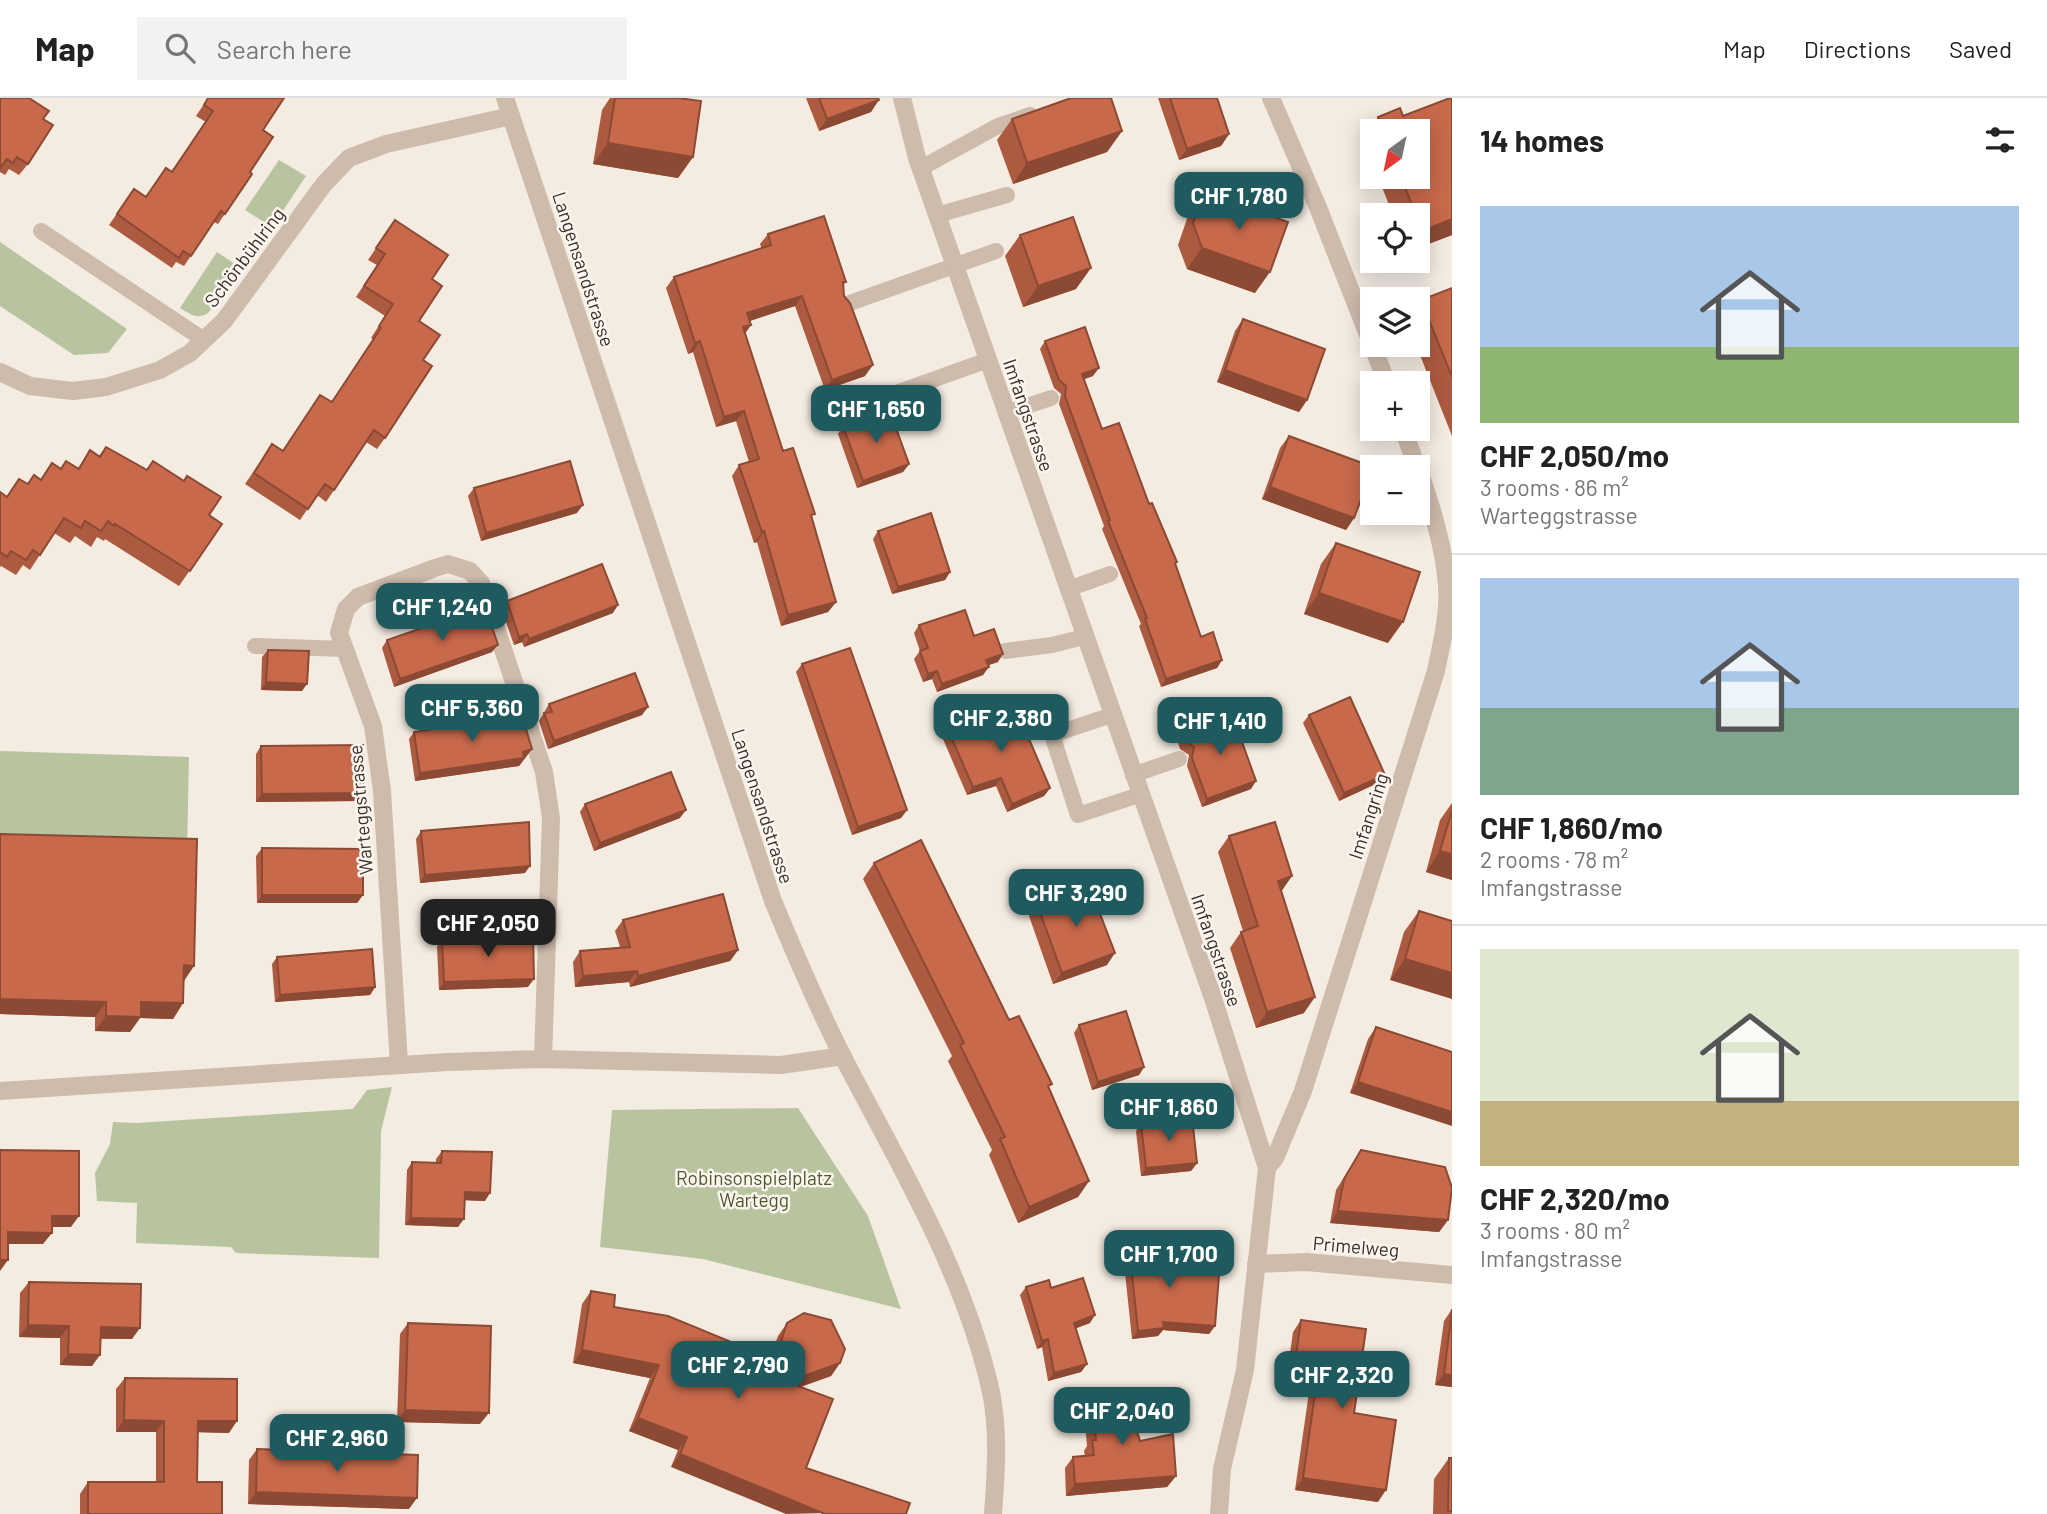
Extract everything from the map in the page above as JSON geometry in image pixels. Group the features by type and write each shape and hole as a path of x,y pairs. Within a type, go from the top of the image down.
{"street":[{"name":"Langensandstrasse","path":"505,98 773,901 811,991 932,1226 971,1321 991,1394 996,1448 993,1514"},
{"name":"Imfangstrasse","path":"902,98 937,215 1139,795 1213,998 1266,1168 1245,1370 1222,1469 1219,1514"},
{"path":"1271,98 1317,205 1382,371"},
{"name":"Schönbühlring","path":"0,372 30,386 73,391 106,387 160,370 190,354 224,321 324,184 349,158 386,144 511,116"},
{"name":"Imfangring","path":"1266,1168 1275,1158 1303,1091 1436,671 1447,606 1446,581 1436,521 1430,504"},
{"path":"1436,521 1452,541"},
{"name":"Warteggstrasse","path":"399,1064 382,791 373,726 339,634 346,609 358,597 448,564 470,571 481,583 544,772 551,818 543,1059"},
{"path":"0,1091 399,1064 543,1059 781,1065 843,1056"},
{"name":"Primelweg","path":"1256,1264 1306,1262 1452,1275"}],"lane":[{"path":"921,168 998,126 1039,112"},
{"path":"937,215 1007,195"},
{"path":"41,232 204,340"},
{"path":"847,304 996,251"},
{"path":"843,412 988,360"},
{"path":"1006,413 1051,398"},
{"path":"1068,589 1110,573"},
{"path":"1005,651 1052,645 1084,637"},
{"path":"255,646 345,649"},
{"path":"1112,715 1052,734 1079,814 1139,795"},
{"path":"1133,775 1179,759"}],"green space":[{"path":"279,160 306,176 272,227 245,210"},
{"path":"0,242 127,329 108,353 74,355 0,306"},
{"path":"217,252 244,270 208,313 194,315 180,308"},
{"path":"0,751 189,757 187,854 0,849"},
{"path":"392,1087 381,1131 379,1258 236,1253 231,1247 136,1243 137,1203 97,1201 95,1173 110,1144 113,1122 137,1123 353,1109 367,1090"},
{"name":"Robinsonspielplatz Wartegg","path":"798,1108 868,1216 901,1309 703,1259 600,1247 612,1110"}],"building":[{"path":"1,98 29,98 49,111 43,119 53,125 28,164 17,157 13,163 7,159 0,168"},
{"path":"208,98 284,98 263,130 273,137 250,172 252,174 225,214 221,211 191,256 183,251 179,258 117,214 134,189 146,197 166,168 172,172 213,111 204,105"},
{"path":"615,98 678,98 701,101 693,157 608,143"},
{"path":"819,98 878,98 879,100 827,119"},
{"path":"1071,98 1111,98 1122,131 1027,163 1012,119"},
{"path":"1170,98 1217,98 1229,134 1187,149"},
{"path":"1452,98 1452,219 1430,228 1430,203 1411,203 1406,189 1430,189 1430,119 1378,117 1400,108 1403,116"},
{"path":"1204,192 1288,222 1270,272 1202,248 1193,223"},
{"path":"824,216 846,282 843,282 844,296 850,303 873,365 832,380 802,296 747,313 751,325 743,327 783,451 793,448 815,514 811,515 836,602 788,615 764,531 762,532 739,465 759,459 744,411 724,417 700,341 695,343 674,277 771,245 768,234"},
{"path":"1073,217 1091,268 1038,286 1020,235"},
{"path":"395,220 448,255 432,279 442,286 419,321 440,335 423,360 432,366 385,438 374,430 334,490 325,484 308,509 254,473 272,444 283,451 320,395 332,402 381,328 379,326 393,304 364,286 385,254 376,248"},
{"path":"1452,288 1452,377 1430,322 1430,297"},
{"path":"1243,319 1325,349 1307,400 1225,370"},
{"path":"1085,327 1099,368 1082,374 1102,429 1119,423 1149,504 1152,503 1177,562 1175,563 1201,637 1213,632 1222,660 1166,679 1145,619 1147,618 1108,521 1110,520 1065,396 1066,386 1059,380 1045,341"},
{"path":"889,409 909,464 863,481 843,426"},
{"path":"1289,436 1360,462 1360,502 1354,518 1270,487"},
{"path":"106,447 147,470 153,461 184,481 187,476 221,497 209,515 222,524 190,571 108,521 101,531 85,521 81,528 64,518 40,555 33,550 26,560 11,551 7,557 0,552 0,492 7,497 19,479 28,484 34,475 41,480 52,463 61,469 66,461 79,469 90,450 100,457"},
{"path":"570,461 583,505 486,533 474,488"},
{"path":"931,513 950,572 898,587 878,531"},
{"path":"1336,543 1420,572 1403,622 1319,593"},
{"path":"602,564 618,605 529,639 527,634 519,637 507,601"},
{"path":"486,609 498,645 400,679 387,640 474,610 475,613"},
{"path":"965,610 974,636 994,629 1003,654 986,660 989,667 942,684 937,671 928,674 920,651 928,648 919,625"},
{"path":"850,648 907,810 858,827 802,664"},
{"path":"268,650 309,651 307,684 266,682"},
{"path":"635,673 648,707 554,741 544,713 552,712 549,704"},
{"path":"1350,697 1385,775 1344,793 1309,715"},
{"path":"1014,704 1050,788 1012,804 1001,778 973,787 949,732"},
{"path":"1232,714 1256,781 1207,799 1192,758 1194,747 1186,741 1183,732"},
{"path":"522,716 532,749 523,752 524,758 420,773 414,732"},
{"path":"363,745 363,793 262,794 261,746"},
{"path":"671,772 686,810 600,843 585,804"},
{"path":"1452,810 1452,854 1440,851"},
{"path":"529,822 530,866 425,875 421,831"},
{"path":"1275,822 1292,876 1278,881 1315,997 1267,1012 1241,932 1258,926 1229,836"},
{"path":"0,834 197,839 194,966 184,965 183,1003 141,1002 141,1017 106,1016 106,1002 0,999"},
{"path":"921,840 1009,1020 1019,1016 1052,1084 1048,1086 1089,1181 1029,1207 1000,1139 1005,1137 960,1045 964,1043 874,863"},
{"path":"262,848 363,849 363,895 262,895"},
{"path":"1089,885 1115,953 1062,973 1037,904"},
{"path":"723,894 738,950 638,976 637,971 583,976 580,951 630,947 623,920"},
{"path":"1419,911 1452,921 1452,973 1405,959"},
{"path":"533,936 534,979 444,982 442,939"},
{"path":"372,949 375,987 280,995 277,957"},
{"path":"1126,1011 1144,1067 1098,1082 1079,1025"},
{"path":"1376,1027 1452,1052 1452,1112 1358,1082"},
{"path":"1192,1117 1197,1163 1146,1168 1141,1123"},
{"path":"0,1150 79,1151 79,1216 52,1216 52,1233 8,1232 8,1260 0,1260"},
{"path":"1361,1150 1445,1167 1452,1188 1448,1220 1338,1211 1344,1179"},
{"path":"442,1151 492,1152 490,1193 465,1192 464,1219 411,1218 412,1162 441,1163"},
{"path":"1128,1236 1156,1236 1160,1269 1219,1275 1215,1326 1163,1322 1164,1328 1138,1331"},
{"path":"1083,1278 1095,1315 1074,1323 1087,1364 1054,1373 1048,1339 1042,1341 1026,1287 1049,1280 1051,1288"},
{"path":"29,1282 141,1284 140,1328 101,1327 100,1355 68,1354 69,1326 28,1325"},
{"path":"591,1291 615,1295 614,1307 668,1316 775,1360 787,1323 804,1313 831,1320 845,1349 840,1363 787,1382 833,1399 806,1468 910,1503 906,1514 825,1514 680,1454 687,1437 638,1418 659,1365 582,1350"},
{"path":"1452,1309 1452,1375 1444,1374"},
{"path":"1301,1320 1366,1329 1354,1413 1396,1420 1386,1490 1303,1478 1319,1366 1295,1363"},
{"path":"408,1323 491,1326 489,1413 405,1410"},
{"path":"125,1378 237,1379 237,1421 198,1421 197,1482 222,1482 222,1514 88,1514 88,1482 164,1482 164,1421 124,1420"},
{"path":"1124,1390 1140,1441 1173,1434 1176,1476 1075,1484 1073,1457 1094,1455 1092,1440 1096,1440 1092,1395"},
{"path":"257,1449 418,1455 417,1498 256,1492"},
{"path":"1449,1458 1452,1458 1452,1511 1448,1511"}]}
